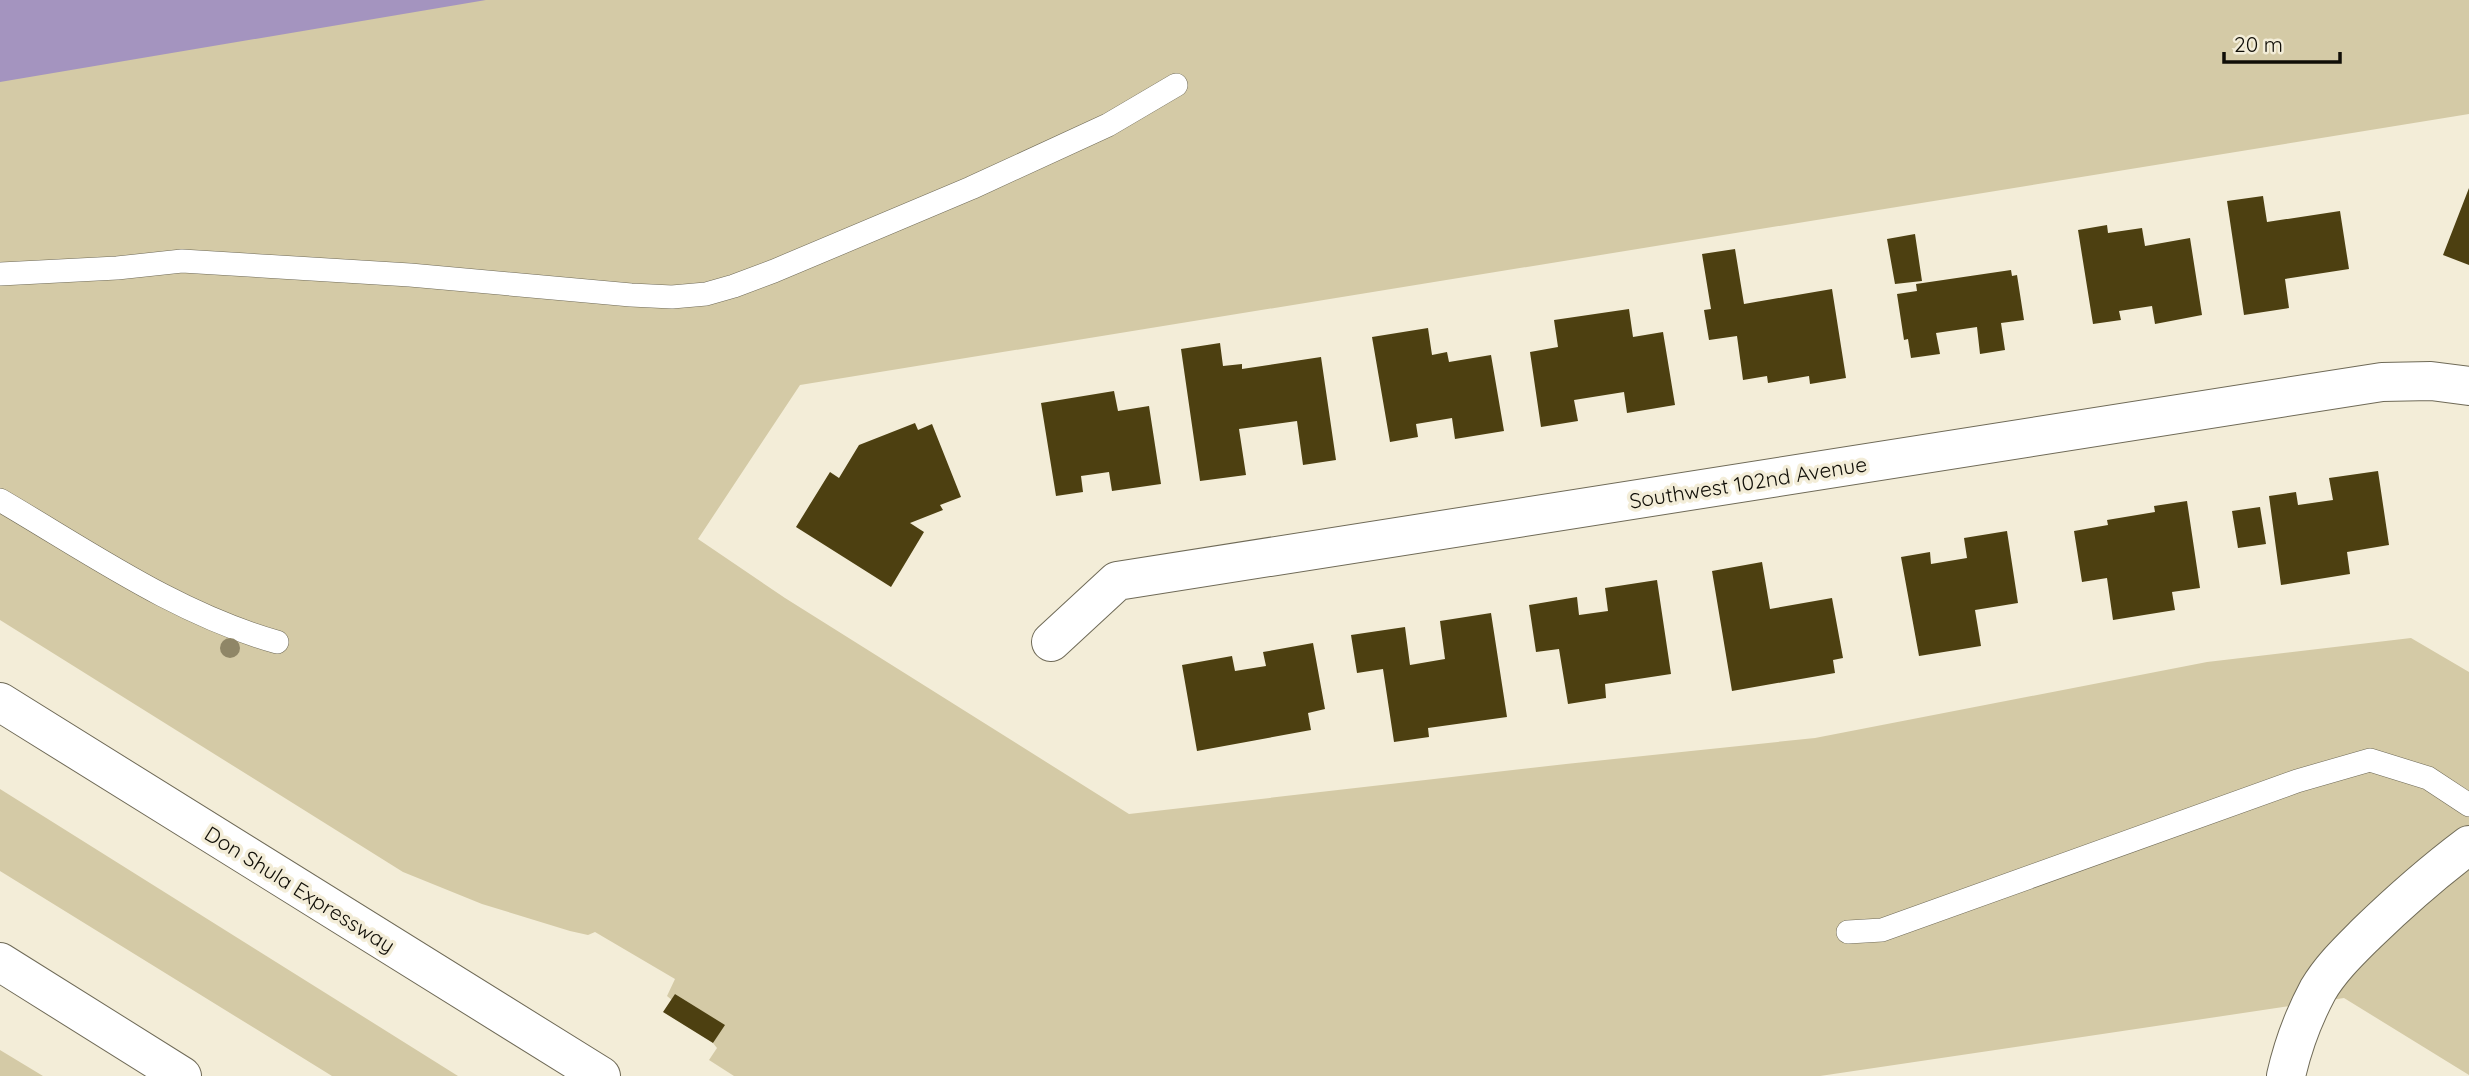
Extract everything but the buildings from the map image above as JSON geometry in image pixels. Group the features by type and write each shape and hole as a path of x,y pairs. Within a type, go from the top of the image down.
{"main road":[{"name":"Southwest 102nd Avenue","path":"1051,642 1117,581 2382,382 2431,381 2469,386"},
{"name":"Don Shula Expressway","path":"0,702 601,1076"},
{"path":"2286,1076 2303,1020 2336,964 2399,902 2469,845"},
{"path":"0,962 182,1076"}],"lane":[{"path":"0,274 117,268 148,262 182,261 410,275 631,295 672,297 706,294 774,271 960,193 1108,125 1176,85"},
{"path":"0,500 149,587 211,619 277,642"},
{"path":"1847,932 1882,930 2297,781 2370,760 2428,778 2469,805"}],"shaded area":[{"path":"0,0 2469,0 2469,114 800,385 698,539 785,598 1129,814 1815,738 2207,662 2411,638 2469,672 2469,1075 2344,998 1820,1076 734,1076 709,1060 717,1048 713,1043 724,1025 675,994 672,1000 667,996 675,979 595,932 588,935 570,931 482,904 403,872 0,620"},
{"path":"0,0 486,0 0,82"},
{"path":"0,789 458,1076 332,1076 0,871"},
{"path":"0,1050 43,1076 0,1076"}]}
